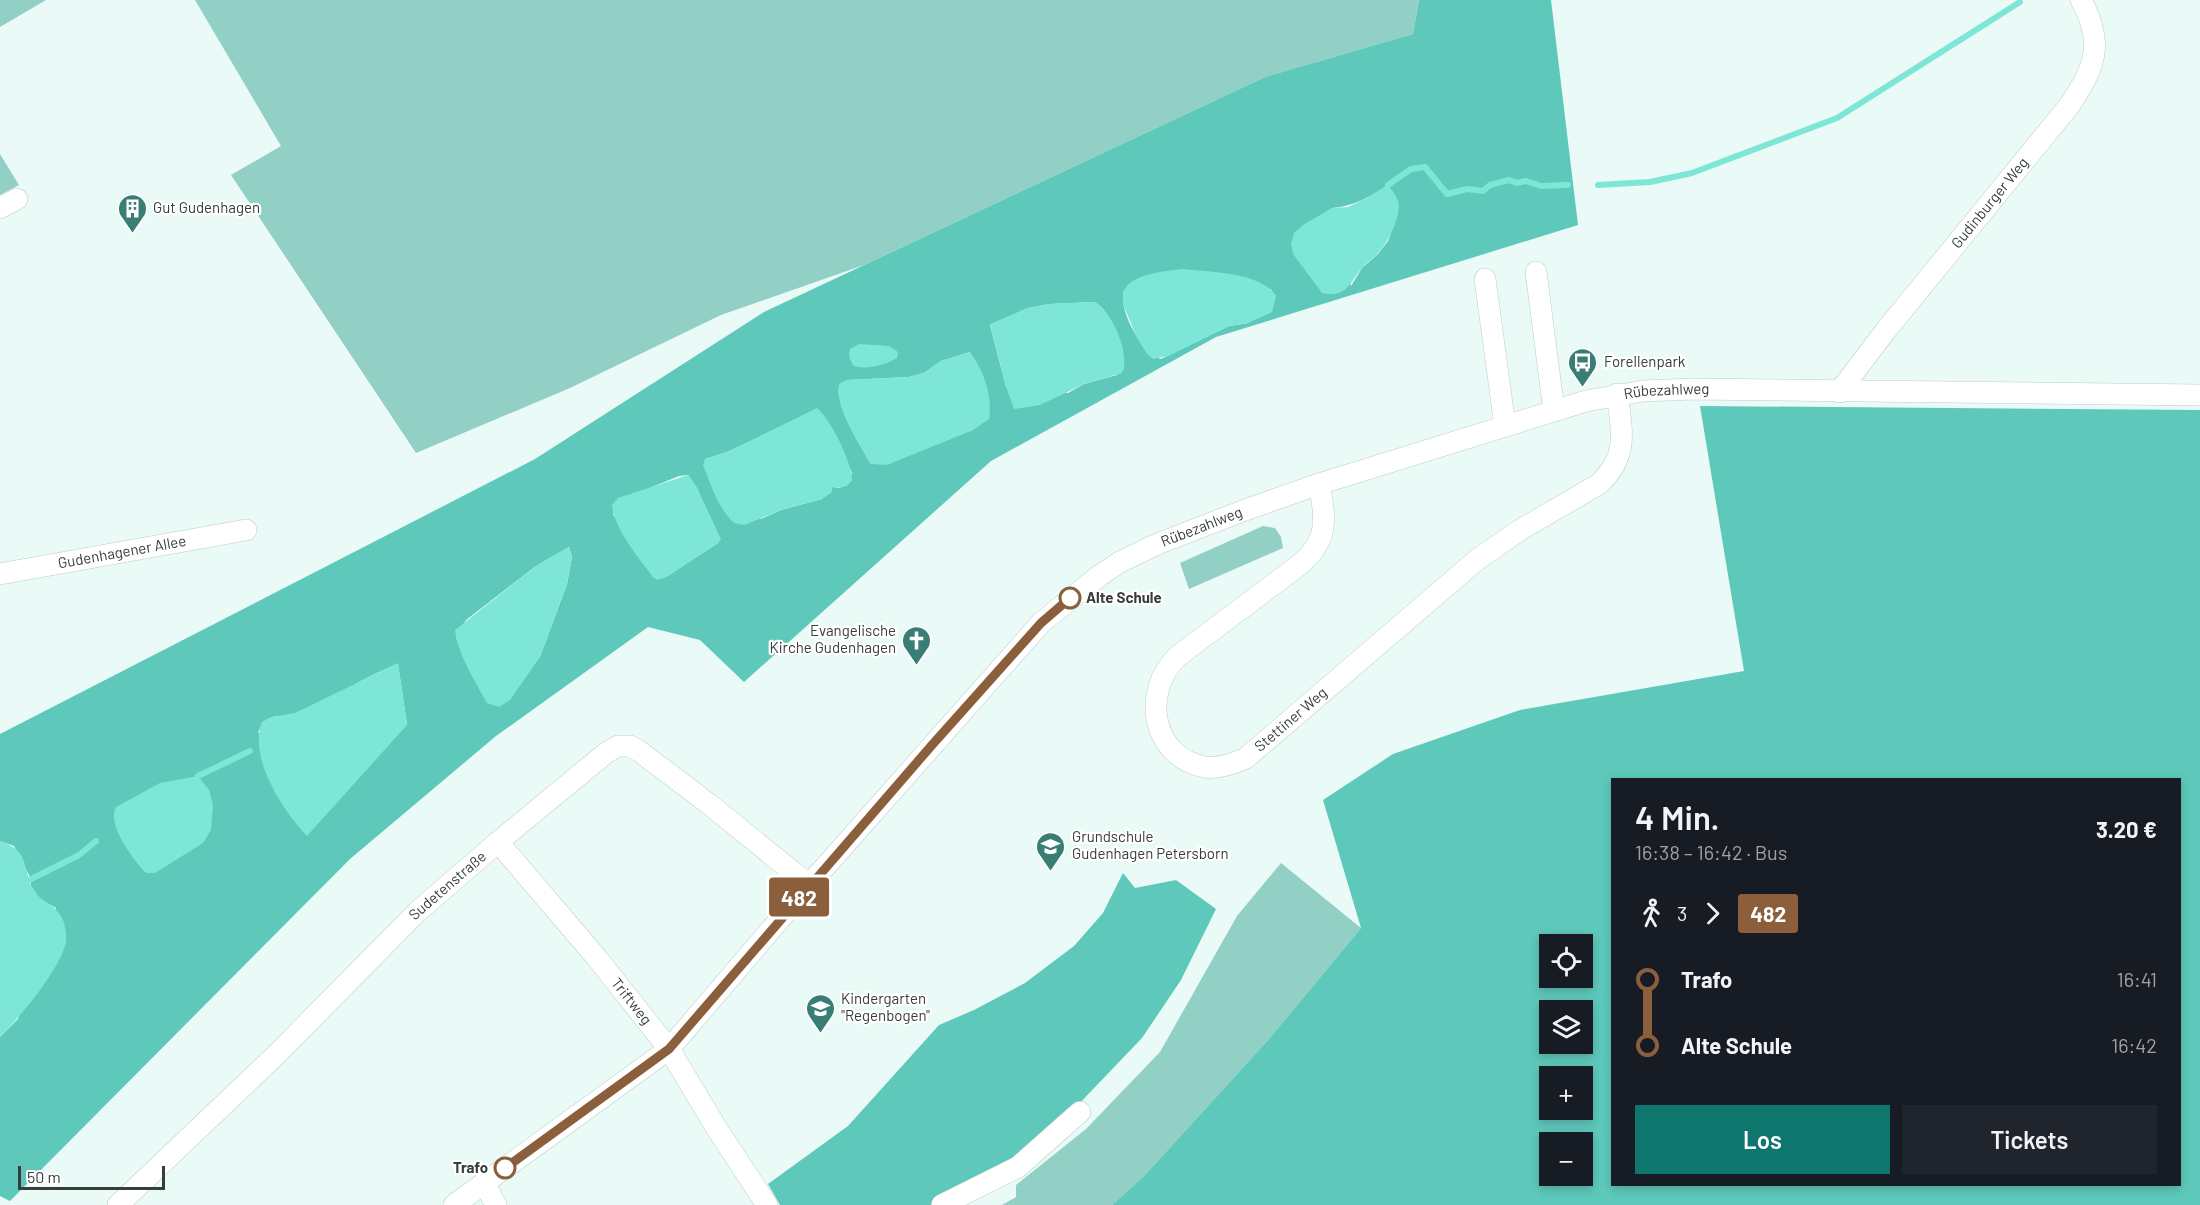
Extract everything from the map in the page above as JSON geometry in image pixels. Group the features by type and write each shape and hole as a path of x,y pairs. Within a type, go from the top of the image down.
{"street":[{"name":"Gudinburger Weg","path":"1839,392 1894,320 2069,106 2081,88 2091,67 2096,48 2094,26 2081,0"},
{"path":"1536,272 1554,411"},
{"path":"1485,279 1505,426"},
{"name":"Rübezahlweg","path":"454,1205 669,1049 809,885 1041,623 1080,590 1120,562 1155,544 1319,484 1554,411 1617,394 1693,389 2200,395"},
{"name":"Stettiner Weg","path":"1319,484 1325,518 1321,539 1316,549 1298,566 1178,656 1158,683 1155,705 1157,721 1162,734 1176,752 1193,763 1214,767 1235,763 1246,758 1478,559 1520,530 1599,484 1616,463 1621,449 1622,429 1617,394"},
{"name":"Gudenhagener Allee","path":"0,574 246,530"},
{"name":"Sudetenstraße","path":"118,1205 276,1055 416,913 606,753 618,747 630,746 709,804 809,885"},
{"name":"Triftweg","path":"498,842 597,958 669,1049 717,1129 767,1205"},
{"path":"942,1205 1018,1167 1080,1112"},
{"path":"484,1183 496,1205"}],"shaded area":[{"path":"0,0 46,0 0,27"},
{"path":"195,0 1419,0 1413,34 1265,77 864,265 721,315 570,388 416,453 231,175 281,146"},
{"path":"1419,0 1551,0 1578,225 1216,337 991,461 744,682 700,640 648,627 496,736 350,859 10,1201 0,1196 0,1037 18,1019 56,908 40,899 31,886 31,879 14,846 0,841 0,734 535,459 764,312 1265,77 1413,34","holes":["1388,185 1397,217 1388,241 1378,254 1362,268 1351,286 1332,208 1355,203","1245,277 1272,290 1248,323 1229,326 1161,359 1148,354 1139,340 1126,315 1124,290","1094,302 1106,313 1110,321 1121,351 1124,368 1117,375 1084,384 1068,393 1006,387 990,325 1028,308 1050,304","970,352 973,430 871,464 852,429 838,391 847,380 909,377 924,373 941,361","828,422 852,473 840,488 833,487 822,499 781,510 761,519 705,459 727,452 790,423","688,475 697,488 720,539 718,543 666,577 653,577 613,514 618,498 630,496 679,476","569,547 572,557 567,584 540,657 487,703 456,638 466,620 536,566","398,664 407,725 258,733 265,721 309,708"]},
{"path":"0,154 19,185 0,195"},
{"path":"1388,185 1399,207 1396,221 1386,242 1347,288 1337,293 1322,293 1293,254 1291,244 1294,233 1332,208 1348,207"},
{"path":"1183,269 1234,275 1259,282 1276,296 1272,312 1248,323 1229,326 1168,356 1153,359 1135,333 1124,306 1123,292 1128,285 1145,276"},
{"path":"1094,302 1107,314 1118,334 1124,355 1122,373 1084,384 1040,405 1014,409 990,324 1028,308 1050,304"},
{"path":"859,344 889,346 898,352 897,358 876,366 854,366 849,351"},
{"path":"970,352 986,384 990,402 989,419 973,430 887,465 871,464 840,404 839,384 846,380 909,377 924,373 941,361"},
{"path":"1700,406 2200,410 2200,1205 1112,1205 1144,1176 1269,1039 1361,928 1323,800 1393,754 1520,710 1744,671"},
{"path":"817,408 834,431 845,452 851,472 850,483 844,487 833,487 831,493 822,499 781,510 744,525 734,523 715,496 703,465 705,459 727,452"},
{"path":"688,475 697,488 721,539 666,577 657,580 622,533 612,505 618,498"},
{"path":"1263,526 1275,528 1281,537 1283,548 1189,589 1180,563"},
{"path":"569,547 572,557 567,584 540,657 510,700 499,707 487,703 463,658 455,630 536,566"},
{"path":"398,663 407,725 307,836 288,813 270,783 260,751 259,736 262,722 272,717 295,713"},
{"path":"198,776 209,790 213,805 211,830 203,843 155,873 146,873 118,832 114,814 116,807 160,783"},
{"path":"0,841 16,849 23,859 35,892 60,914 66,931 66,942 48,979 28,1006 0,1037"},
{"path":"1281,863 1361,928 1269,1039 1144,1176 1112,1205 1002,1205 1016,1197 1016,1185 1086,1129 1160,1052 1237,916"},
{"path":"1123,873 1135,888 1176,880 1216,909 1181,980 1142,1038 1074,1109 1012,1165 943,1205 780,1205 768,1184 848,1126 939,1025 974,1010 1025,983 1074,946 1103,913"}],"waterway":[{"path":"1598,185 1650,182 1692,173 1837,118 2020,2"},
{"path":"1388,185 1411,169 1425,167 1447,194 1467,189 1483,191 1490,185 1509,180 1517,183 1526,181 1541,186 1568,185"},
{"path":"198,776 250,751"},
{"path":"31,879 79,855 96,841"}],"bus line":[{"name":"482","path":"505,1168 669,1049 932,745 1041,623 1070,598"}],"place":[{"name":"Gut Gudenhagen","path":"132,234"},
{"name":"Forellenpark","path":"1583,388"},
{"name":"Alte Schule","path":"1070,598"},
{"name":"Evangelische Kirche Gudenhagen","path":"917,666"},
{"name":"Grundschule Gudenhagen Petersborn","path":"1051,872"},
{"name":"Kindergarten \"Regenbogen\"","path":"820,1034"},
{"name":"Trafo","path":"505,1168"}]}
